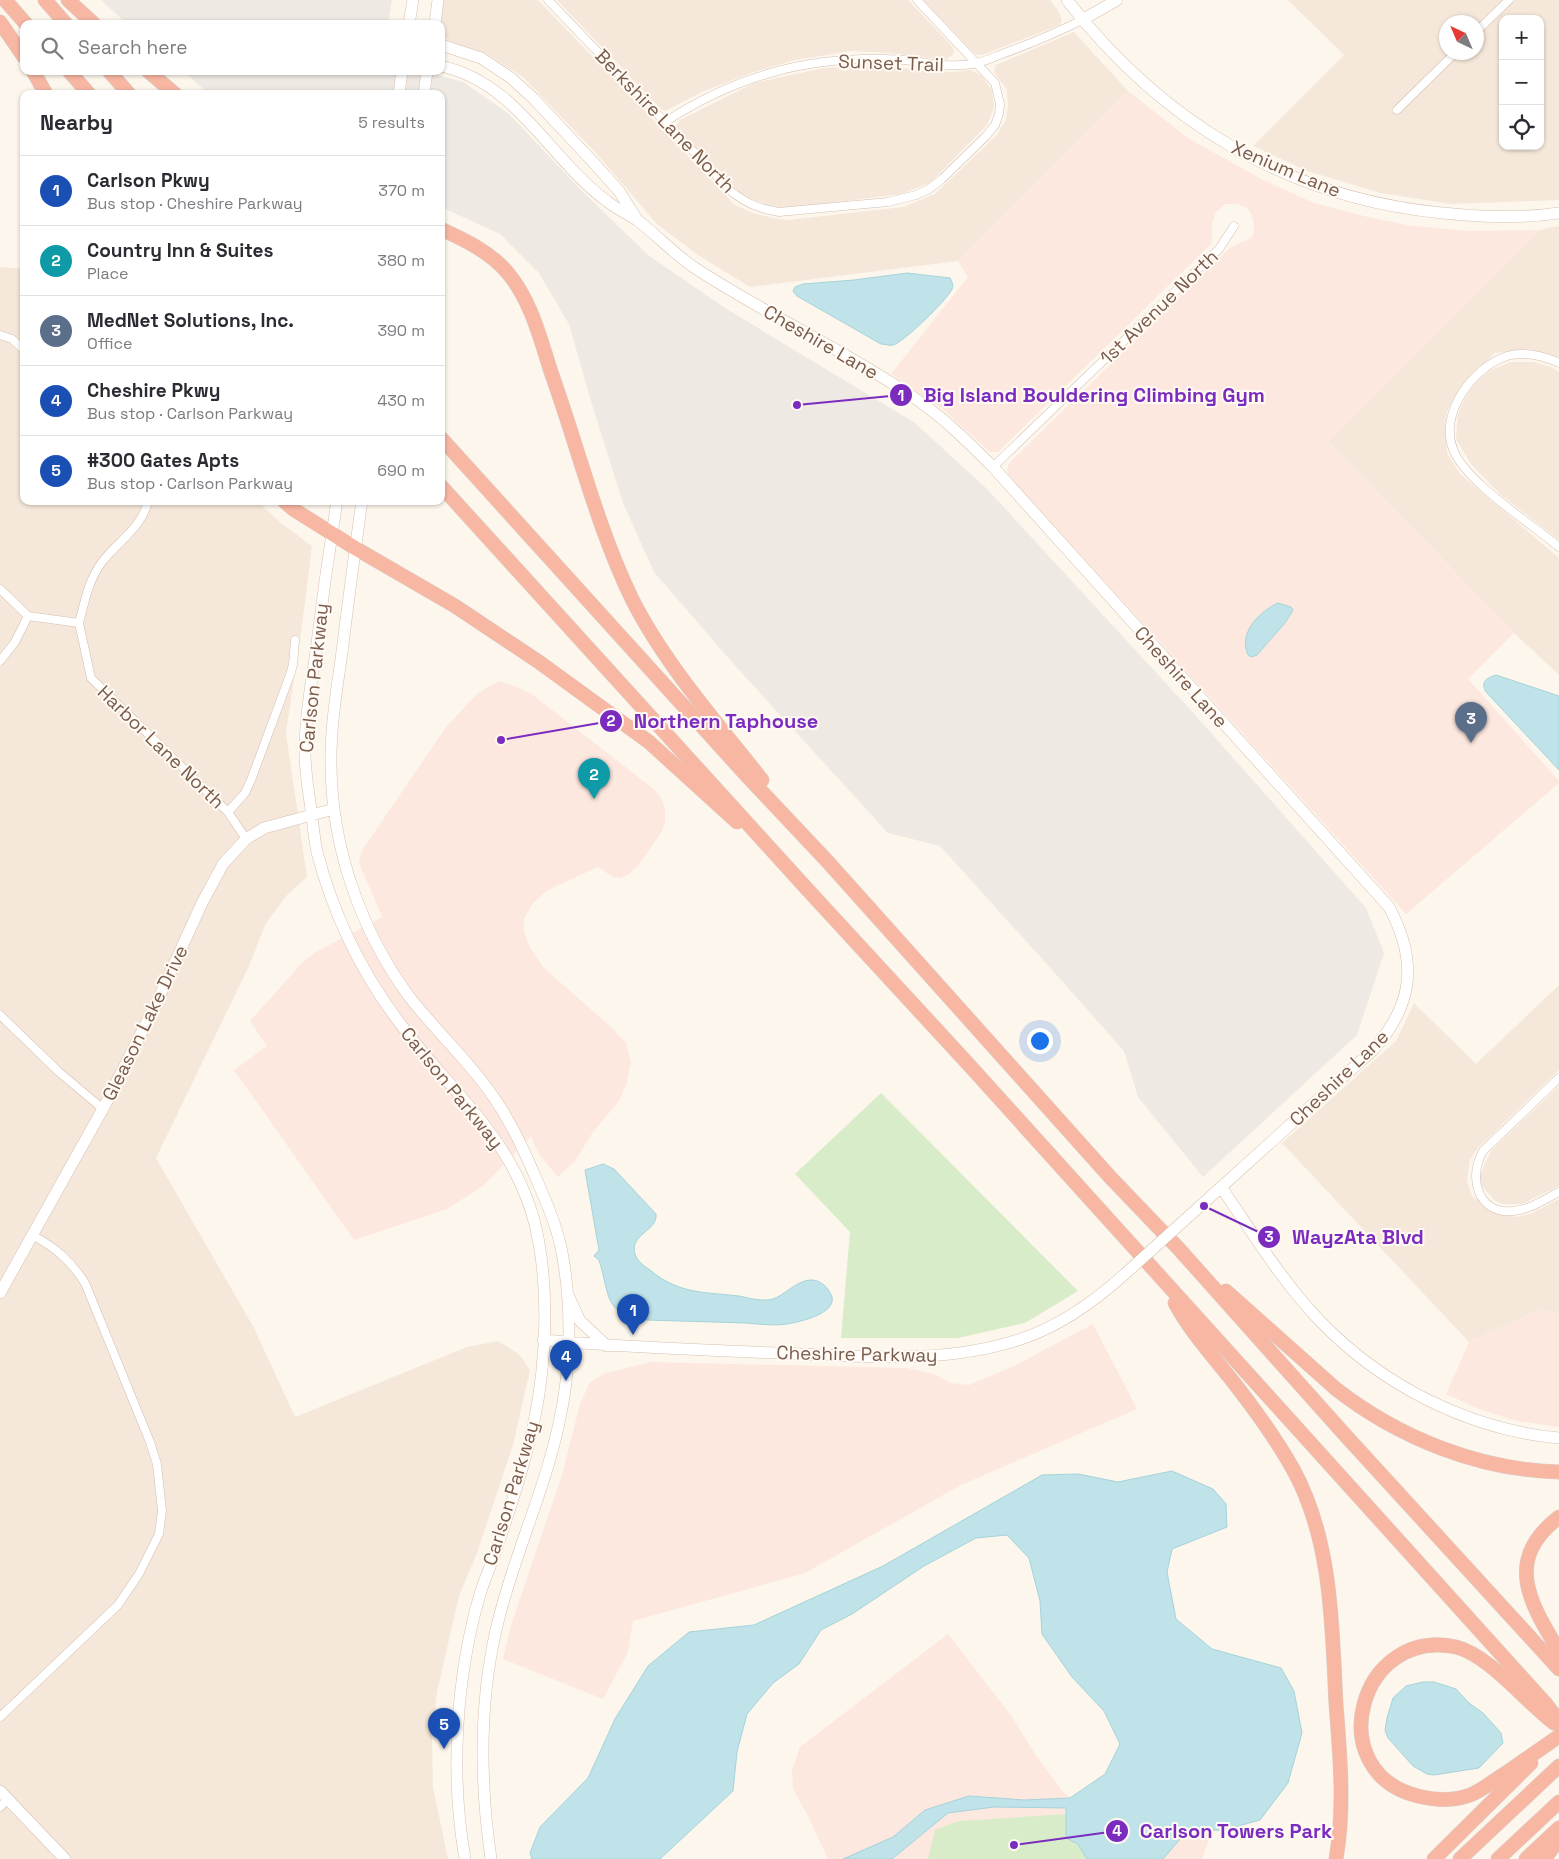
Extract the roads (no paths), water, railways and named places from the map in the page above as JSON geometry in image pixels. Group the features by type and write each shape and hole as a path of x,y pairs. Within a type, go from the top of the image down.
{"highway":[{"path":"5,0 22,20"},
{"path":"45,0 62,20"},
{"path":"68,0 90,20"},
{"path":"0,22 20,51"},
{"path":"35,75 44,90"},
{"path":"72,75 86,90"},
{"path":"112,75 126,90"},
{"path":"153,75 170,90"},
{"path":"445,231 468,242 491,257 508,273 517,285 533,319 611,550 637,607 659,647 828,862"},
{"path":"445,442 747,776 828,862 1346,1436 1559,1668"},
{"path":"445,490 806,889 970,1066 1559,1726"},
{"path":"290,505 332,534 491,629 632,729 732,818 806,889"},
{"path":"1178,1249 1316,1373 1352,1402 1376,1417 1407,1433 1471,1458 1518,1469 1559,1472"},
{"path":"1162,1280 1186,1323 1254,1409 1274,1438 1296,1476 1310,1510 1321,1551 1330,1601 1341,1776 1336,1859"},
{"path":"1559,1516 1536,1541 1529,1558 1526,1577 1532,1604 1559,1651"},
{"path":"1559,1721 1472,1654 1456,1648 1427,1647 1415,1649 1396,1658 1389,1663 1371,1684 1363,1703 1362,1738 1367,1756 1387,1780 1404,1792 1440,1799 1461,1797 1479,1790 1559,1736"},
{"path":"1434,1859 1559,1736"},
{"path":"1460,1859 1559,1766"},
{"path":"1498,1859 1559,1802"},
{"path":"1526,1859 1559,1828"},
{"path":"1544,1859 1559,1840"}],"main road":[{"path":"410,20 413,0"},
{"path":"436,20 438,0"},
{"name":"Xenium Lane","path":"1067,0 1082,20 1143,82 1181,114 1230,147 1305,181 1353,198 1425,212 1495,217 1559,213"},
{"name":"Sunset Trail","path":"1082,20 1116,0"},
{"name":"Cheshire Lane","path":"445,46 465,52 490,63 523,89 619,191 638,221"},
{"name":"Cheshire Lane","path":"445,67 470,74 499,93 516,108 592,188 608,202 638,221 695,268 911,395 940,417 993,467 1389,907 1399,926 1408,962 1403,1001 1387,1035 1372,1051 1188,1217"},
{"path":"400,90 401,75"},
{"path":"425,90 427,75"},
{"name":"Carlson Parkway","path":"336,505 306,725 306,771 317,852 332,900 365,973 404,1030 488,1128 517,1175 532,1214 539,1240 544,1298 541,1383 528,1449 500,1540 480,1596 462,1684 458,1719 457,1782 464,1859"},
{"name":"Carlson Parkway","path":"361,505 332,733 331,763 334,809 344,858 356,899 385,960 431,1023 488,1088 517,1135 528,1156 557,1230 564,1259 569,1324 565,1388 558,1429 503,1601 490,1662 484,1715 482,1769 485,1820 491,1859"},
{"name":"Gleason Lake Drive","path":"0,1293 103,1110 223,864 246,839 264,828 334,809"},
{"path":"1221,1187 1294,1291 1327,1328 1371,1366 1423,1398 1476,1420 1515,1431 1559,1438"},
{"name":"Cheshire Parkway","path":"543,1340 607,1346 897,1358 969,1352 1023,1338 1050,1327 1085,1307 1105,1293 1188,1217"},
{"path":"566,1292 580,1321 607,1346"},
{"path":"3,1799 62,1858"}],"street":[{"name":"Berkshire Lane North","path":"548,0 732,192 751,205 764,210 779,212 888,202 909,198 923,192 942,179 986,136 995,124 999,114 1000,98 992,79 917,0"},
{"path":"1484,24 1509,0"},
{"name":"Sunset Trail","path":"665,122 722,89 764,74 810,63 861,59 898,59 945,65 977,63 1056,33 1082,20"},
{"path":"1397,110 1448,60"},
{"name":"1st Avenue North","path":"993,467 1219,249 1234,226"},
{"path":"0,335 12,339 20,346"},
{"path":"1559,363 1531,355 1508,356 1495,362 1476,376 1458,398 1453,408 1450,432 1453,450 1465,468 1493,495 1559,547"},
{"path":"0,588 28,616 79,623 85,595 92,578 107,555 138,524 146,505"},
{"path":"0,661 15,642 28,616"},
{"name":"Harbor Lane North","path":"79,623 91,678 228,812 246,839"},
{"path":"228,812 245,793 262,753 293,665 295,640"},
{"path":"0,1015 59,1072 103,1110"},
{"path":"1559,1078 1483,1151 1477,1161 1475,1178 1477,1189 1482,1198 1492,1206 1504,1211 1515,1211 1529,1207 1559,1192"},
{"path":"0,1717 118,1605 139,1574 159,1534 162,1511 158,1464 85,1282 76,1268 64,1256 51,1245 32,1235"}],"water":[{"path":"907,273 950,278 953,288 925,320 906,337 892,345 881,344 797,296 793,291 795,287 803,284"},
{"path":"1278,603 1291,607 1293,610 1285,623 1257,655 1252,657 1248,655 1246,639 1252,624 1264,612"},
{"path":"1496,675 1559,696 1559,770 1486,692 1484,688 1485,680"},
{"path":"603,1164 614,1169 656,1214 653,1225 640,1237 634,1247 639,1261 661,1278 681,1288 765,1300 773,1299 800,1283 814,1280 829,1290 832,1303 816,1316 793,1323 777,1325 647,1320 622,1313 615,1308 611,1301 599,1260 594,1256 599,1250 585,1170"},
{"path":"1172,1471 1213,1489 1226,1504 1227,1527 1172,1549 1167,1572 1176,1619 1212,1649 1281,1668 1294,1691 1302,1733 1288,1783 1260,1820 1224,1830 1187,1831 1163,1859 1087,1859 1078,1844 1066,1838 1066,1808 994,1807 948,1813 892,1859 843,1859 893,1837 925,1810 969,1796 1024,1800 1070,1798 1105,1774 1120,1744 1104,1711 1072,1677 1042,1634 1040,1601 1029,1558 1007,1535 976,1538 924,1566 852,1614 821,1630 799,1664 773,1683 747,1714 737,1752 733,1791 660,1859 532,1859 530,1853 540,1827 588,1778 615,1719 648,1666 689,1632 754,1625 883,1566 1042,1475 1078,1474 1118,1482"},
{"path":"1423,1682 1434,1682 1456,1689 1469,1703 1483,1713 1501,1733 1503,1743 1479,1768 1434,1775 1427,1774 1413,1766 1388,1738 1385,1730 1393,1698 1406,1686"}],"place":[{"name":"Big Island Bouldering Climbing Gym","path":"797,405"},
{"name":"Northern Taphouse","path":"501,740"},
{"name":"MedNet Solutions, Inc.","path":"1471,743"},
{"name":"Country Inn & Suites","path":"594,799"},
{"name":"WayzAta Blvd","path":"1204,1206"},
{"name":"Carlson Pkwy","path":"633,1335"},
{"name":"Cheshire Pkwy","path":"566,1381"},
{"name":"#300 Gates Apts","path":"444,1749"},
{"name":"Carlson Towers Park","path":"1014,1845"}]}
